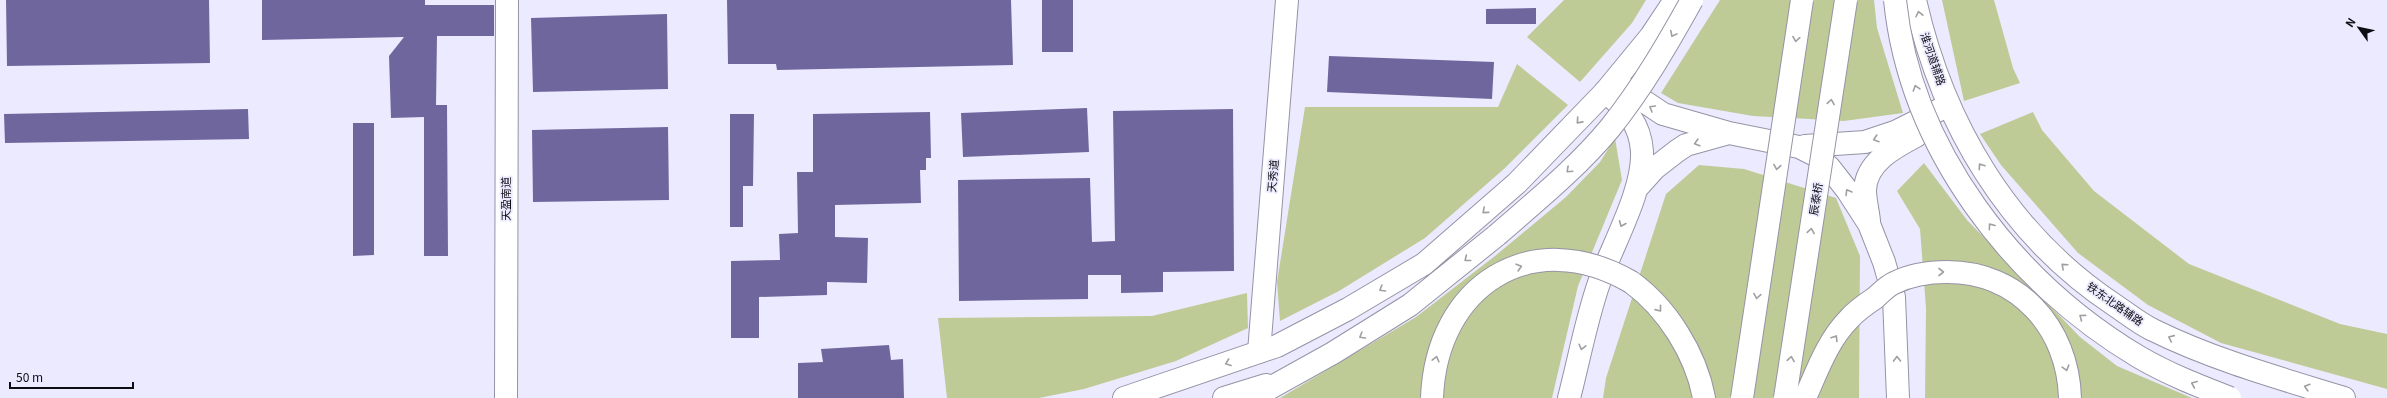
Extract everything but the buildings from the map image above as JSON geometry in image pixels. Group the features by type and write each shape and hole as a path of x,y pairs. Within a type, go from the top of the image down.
{"main road":[{"name":"天盈南道","path":"506,398 507,0"},
{"name":"天秀道","path":"1259,352 1287,0"},
{"path":"1124,398 1277,346 1348,309 1424,264 1517,183 1610,87 1651,36 1675,0"},
{"path":"1252,398 1373,330 1410,305 1497,235 1548,189 1609,128 1660,58 1692,0"},
{"path":"1742,398 1802,0"},
{"name":"辰泰桥","path":"1786,398 1846,0"},
{"path":"1895,0 1906,56 1921,106 1943,153 1975,205 2003,244 2066,305 2133,353 2174,375 2230,398"},
{"name":"淮河道辅路","path":"1915,0 1925,39 1952,111"},
{"path":"1610,87 1628,93 1663,114 1729,133 1799,147 1815,155 1829,167 1869,224 1884,262 1894,297 1898,398"},
{"path":"1570,398 1598,285 1637,188 1642,157 1638,131 1628,112 1610,87"},
{"path":"1799,147 1865,142 1952,111"},
{"path":"1869,224 1865,189 1868,175 1877,162 1891,149 1952,111"},
{"name":"铁东北路辅路","path":"1952,111 1971,152 2025,225 2063,265 2097,294 2151,329 2225,362 2344,398"},
{"path":"1637,188 1655,168 1676,150 1729,133"},
{"path":"1432,398 1435,364 1440,344 1457,312 1470,296 1500,273 1541,262 1568,260 1591,264 1610,271 1640,289 1653,301 1687,350 1698,370 1704,398"},
{"path":"1805,398 1834,338 1849,319 1894,283 1929,272 1968,272 1998,282 2022,296 2040,315 2060,350 2068,376 2070,398"},
{"path":"1224,398 1286,378"}],"green space":[{"path":"1564,0 1646,0 1632,23 1580,82 1527,37"},
{"path":"1720,0 1874,0 1877,28 1903,113 1844,121 1753,116 1678,103 1661,93"},
{"path":"1942,0 1994,0 2013,68 2020,83 1964,101"},
{"path":"1517,64 1568,105 1505,168 1425,238 1339,291 1280,321 1277,282 1305,107 1498,107"},
{"path":"2033,112 2042,130 2094,191 2189,264 2340,324 2387,334 2387,389 2221,343 2148,305 2078,253 2001,165 1980,134"},
{"path":"1615,138 1622,180 1578,286 1552,398 1280,398 1416,317 1495,256 1566,197 1600,162"},
{"path":"1924,163 1967,220 2080,337 2117,366 2192,398 1925,398 1926,308 1920,229 1897,191"},
{"path":"1699,165 1744,169 1836,198 1860,256 1859,398 1603,398 1606,378 1666,194"},
{"path":"1247,293 1248,328 1176,361 1084,389 1039,398 947,398 938,318 1152,316"}]}
